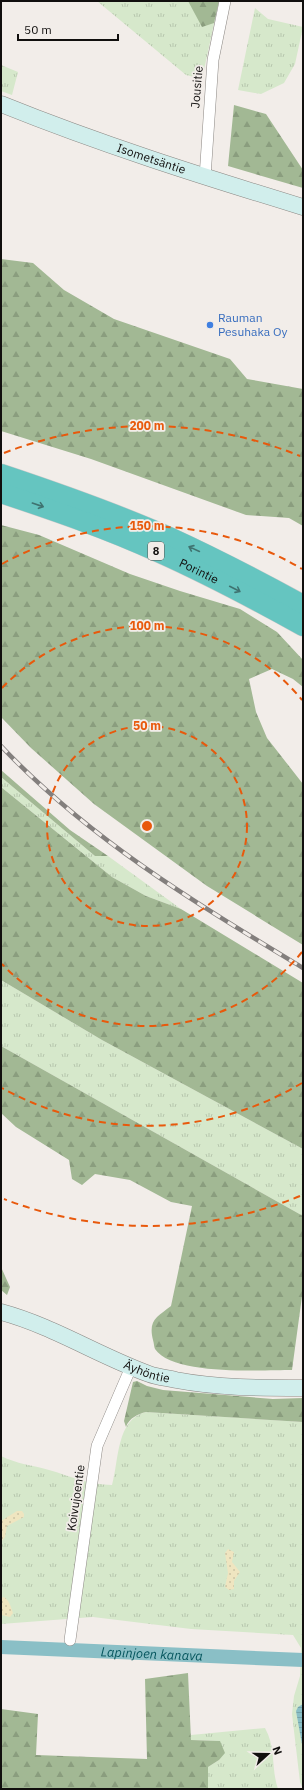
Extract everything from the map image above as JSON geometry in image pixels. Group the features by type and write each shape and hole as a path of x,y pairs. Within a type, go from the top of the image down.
{"highway":[{"name":"Porintie","path":"1,474 74,499 168,537 226,564 303,605"},
{"name":"Porintie","path":"1,493 71,517 160,553 220,582 303,626"}],"main road":[{"name":"Isometsäntie","path":"1,104 86,136 205,177 303,207"},
{"name":"Äyhöntie","path":"1,1312 50,1329 151,1375 196,1384 260,1388 303,1388"}],"street":[{"name":"Jousitie","path":"205,177 213,60 225,1"},
{"name":"Koivujoentie","path":"70,1640 97,1446 131,1367"}],"green space":[{"path":"97,1 219,1 202,79 186,75"},
{"path":"188,1 219,1 214,23 202,27"},
{"path":"255,8 268,19 303,27 295,64 284,83 261,94 238,90"},
{"path":"1,65 18,72 12,95 1,91"},
{"path":"234,105 266,114 303,170 303,188 228,166"},
{"path":"1,259 33,263 64,290 114,319 230,359 247,379 303,389 303,526 289,518 246,515 91,459 1,431"},
{"path":"1,525 39,535 130,574 240,609 277,632 303,660 303,687 293,679 272,669 249,679 256,712 267,738 303,784 303,945 207,886 94,804 31,748 1,717"},
{"path":"1,770 70,830 108,856 95,856 1,777"},
{"path":"1,777 95,856 108,856 181,909 146,896 112,877 1,787"},
{"path":"1,787 112,877 146,896 181,909 303,983 303,1149 102,1040 1,980"},
{"path":"1,980 102,1040 303,1149 303,1216 1,1046"},
{"path":"1,1046 303,1216 303,1289 292,1370 219,1370 198,1368 180,1364 165,1358 155,1349 152,1333 153,1323 158,1316 171,1306 192,1206 171,1202 130,1180 95,1174 82,1185 72,1179 69,1160 16,1127 1,1113"},
{"path":"1,1267 10,1287 7,1295 1,1290"},
{"path":"137,1381 147,1386 163,1390 273,1399 303,1398 303,1422 146,1412 134,1417 129,1421 126,1427 124,1421 133,1382"},
{"path":"146,1412 303,1422 303,1789 300,1782 292,1714 294,1696 300,1676 301,1648 293,1635 191,1629 93,1617 1,1624 1,1456 19,1463 49,1470 88,1482 112,1485 120,1442 124,1432 129,1423 136,1416"},
{"path":"188,1673 191,1740 220,1741 225,1753 219,1760 208,1767 208,1789 1,1789 1,1709 38,1714 36,1755 147,1759 145,1679"},
{"path":"265,1728 271,1743 278,1789 208,1789 208,1767 219,1760 220,1741 191,1740 191,1735"}],"sand":[{"path":"17,1511 22,1511 24,1517 7,1526 5,1537 1,1542 1,1521"},
{"path":"228,1549 234,1552 232,1562 240,1572 234,1581 234,1589 229,1590 225,1587 228,1573 225,1553"},
{"path":"4,1597 11,1606 13,1613 10,1617 1,1615 1,1598"}],"water":[{"path":"303,1704 303,1750 296,1711 298,1707"}],"waterway":[{"name":"Lapinjoen kanava","path":"1,1647 303,1660"}],"railway":[{"path":"1,746 35,780 106,840 222,919 303,968"}],"place":[{"name":"Rauman Pesuhaka Oy","path":"210,325"}]}
